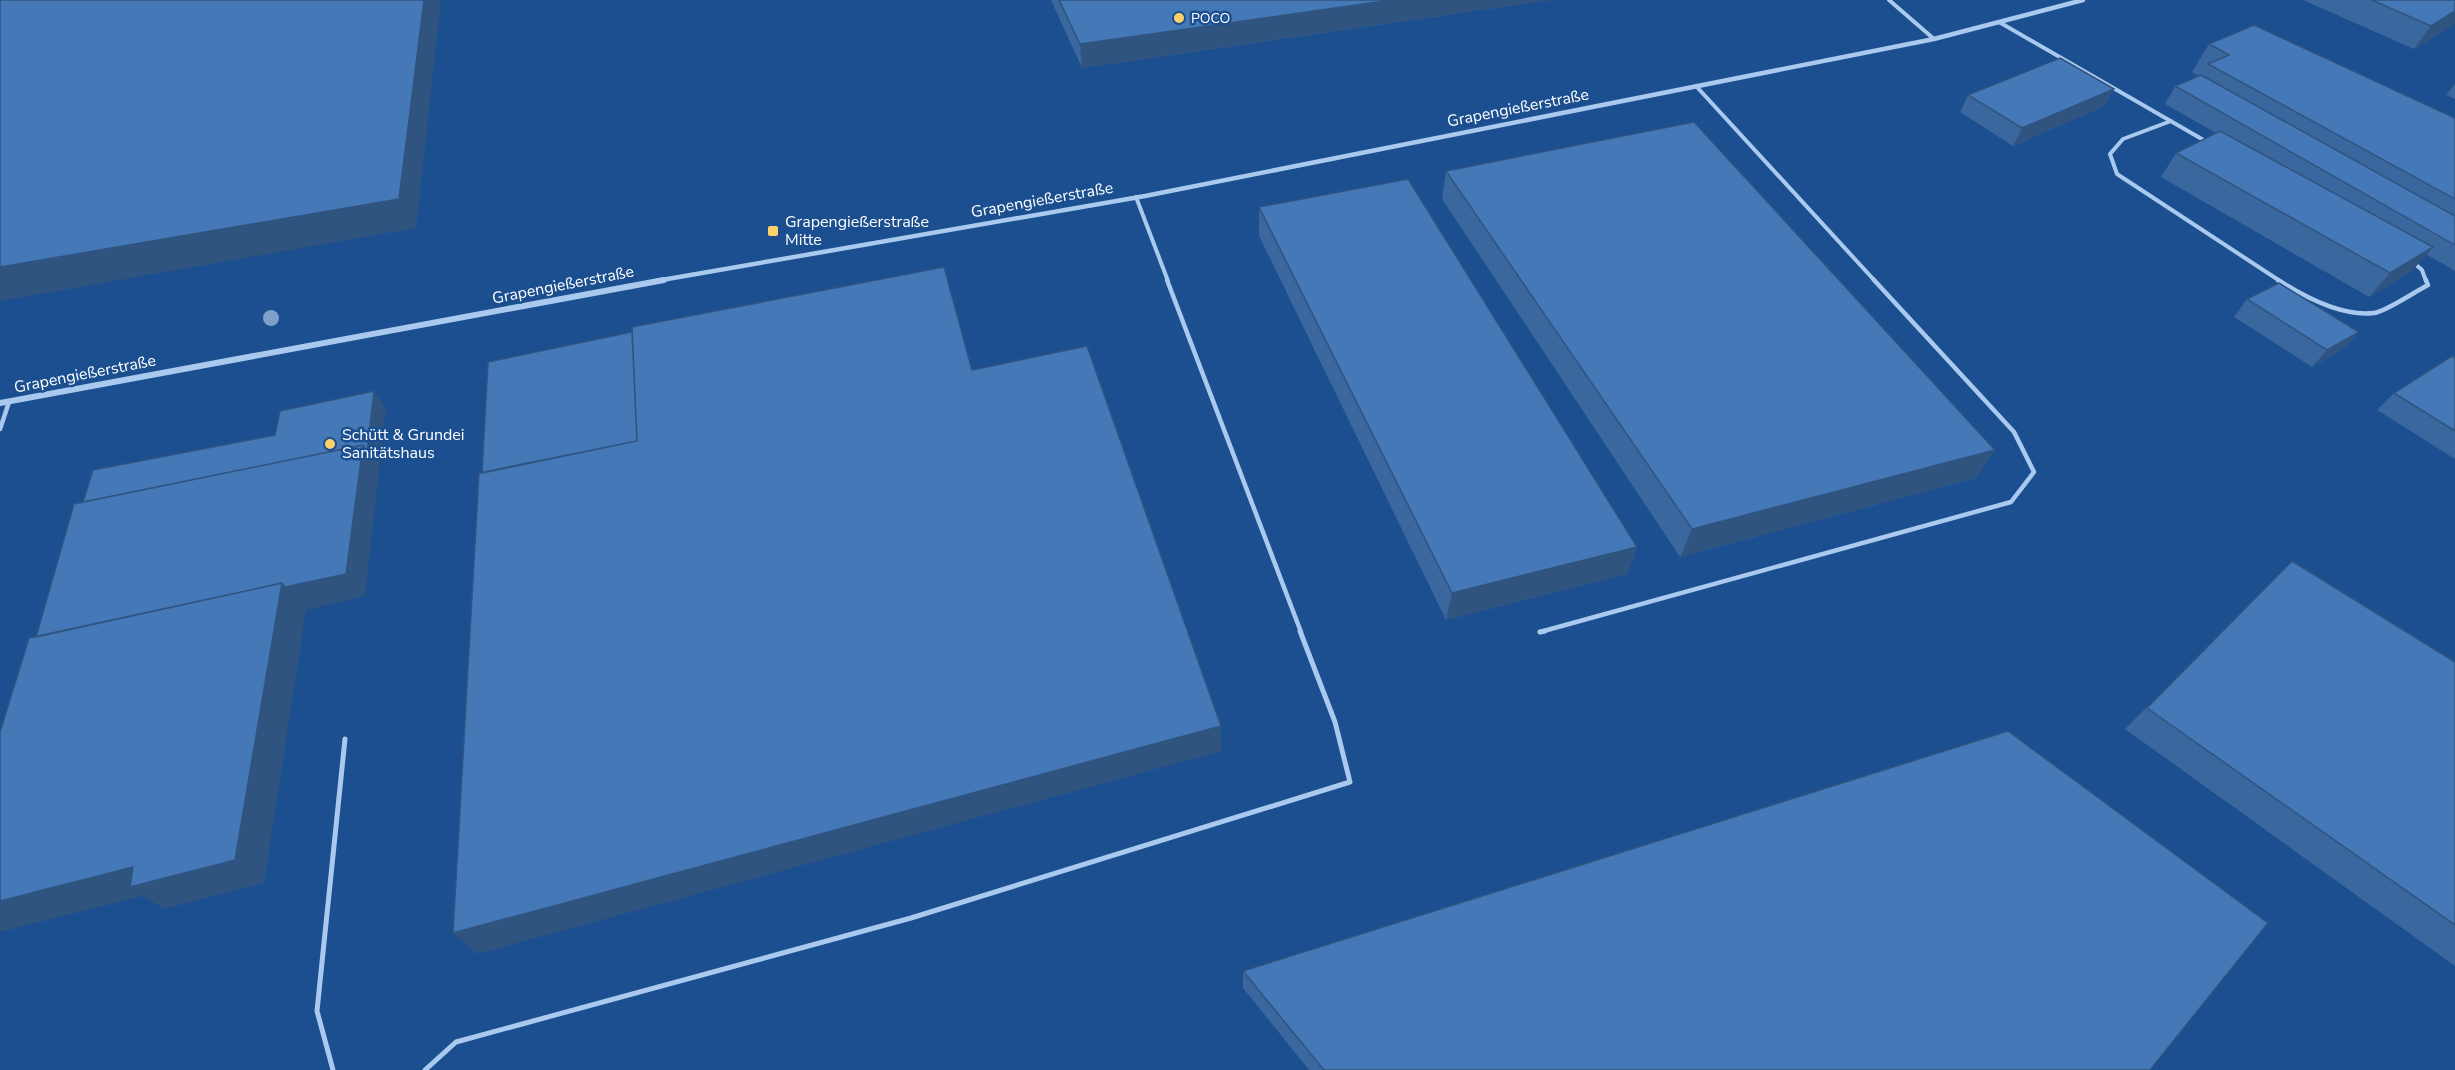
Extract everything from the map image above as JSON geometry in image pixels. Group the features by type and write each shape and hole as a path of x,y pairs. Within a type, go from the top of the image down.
{"street":[{"name":"Grapengießerstraße","path":"0,403 738,266 1136,198 1934,39 2083,0"}],"lane":[{"path":"1889,0 1934,39"},
{"path":"1999,22 2211,144"},
{"path":"1540,632 2011,502 2034,472 2014,432 1696,87"},
{"path":"2171,121 2123,139 2110,154 2117,174 2304,297 2345,310 2375,313 2428,285 2422,270 2409,259"},
{"path":"425,1070 456,1042 911,918 1350,782 1335,722 1136,198"},
{"path":"0,429 9,402"},
{"path":"333,1070 317,1011 345,739"}],"building":[{"path":"0,0 424,0 399,199 0,267"},
{"path":"1059,0 1392,0 1080,44"},
{"path":"2372,0 2455,0 2455,11 2431,26"},
{"path":"2254,25 2455,118 2455,199 2208,64 2229,55 2209,44"},
{"path":"2060,58 2114,89 2022,128 1968,95"},
{"path":"2201,75 2455,216 2455,245 2175,86"},
{"path":"1694,122 1995,450 1692,529 1446,171"},
{"path":"2220,131 2433,247 2390,273 2176,153"},
{"path":"1408,179 1637,547 1452,593 1259,207"},
{"path":"944,267 972,370 1087,346 1221,726 453,933 479,473 637,441 632,327"},
{"path":"2279,283 2359,332 2327,350 2247,299"},
{"path":"632,332 637,441 482,473 488,362"},
{"path":"2452,356 2455,358 2455,431 2394,393"},
{"path":"374,391 367,452 363,445 83,502 93,470 275,435 280,411"},
{"path":"363,445 346,574 285,587 282,583 36,637 74,504"},
{"path":"2292,561 2455,662 2455,925 2147,708"},
{"path":"282,583 235,860 130,887 133,867 0,901 0,732 29,638"},
{"path":"2008,731 2268,923 2150,1070 1324,1070 1243,971"}],"place":[{"name":"POCO","path":"1179,18"},
{"name":"Grapengießerstraße Mitte","path":"773,231"},
{"name":"Schütt & Grundei Sanitätshaus","path":"330,444"}]}
